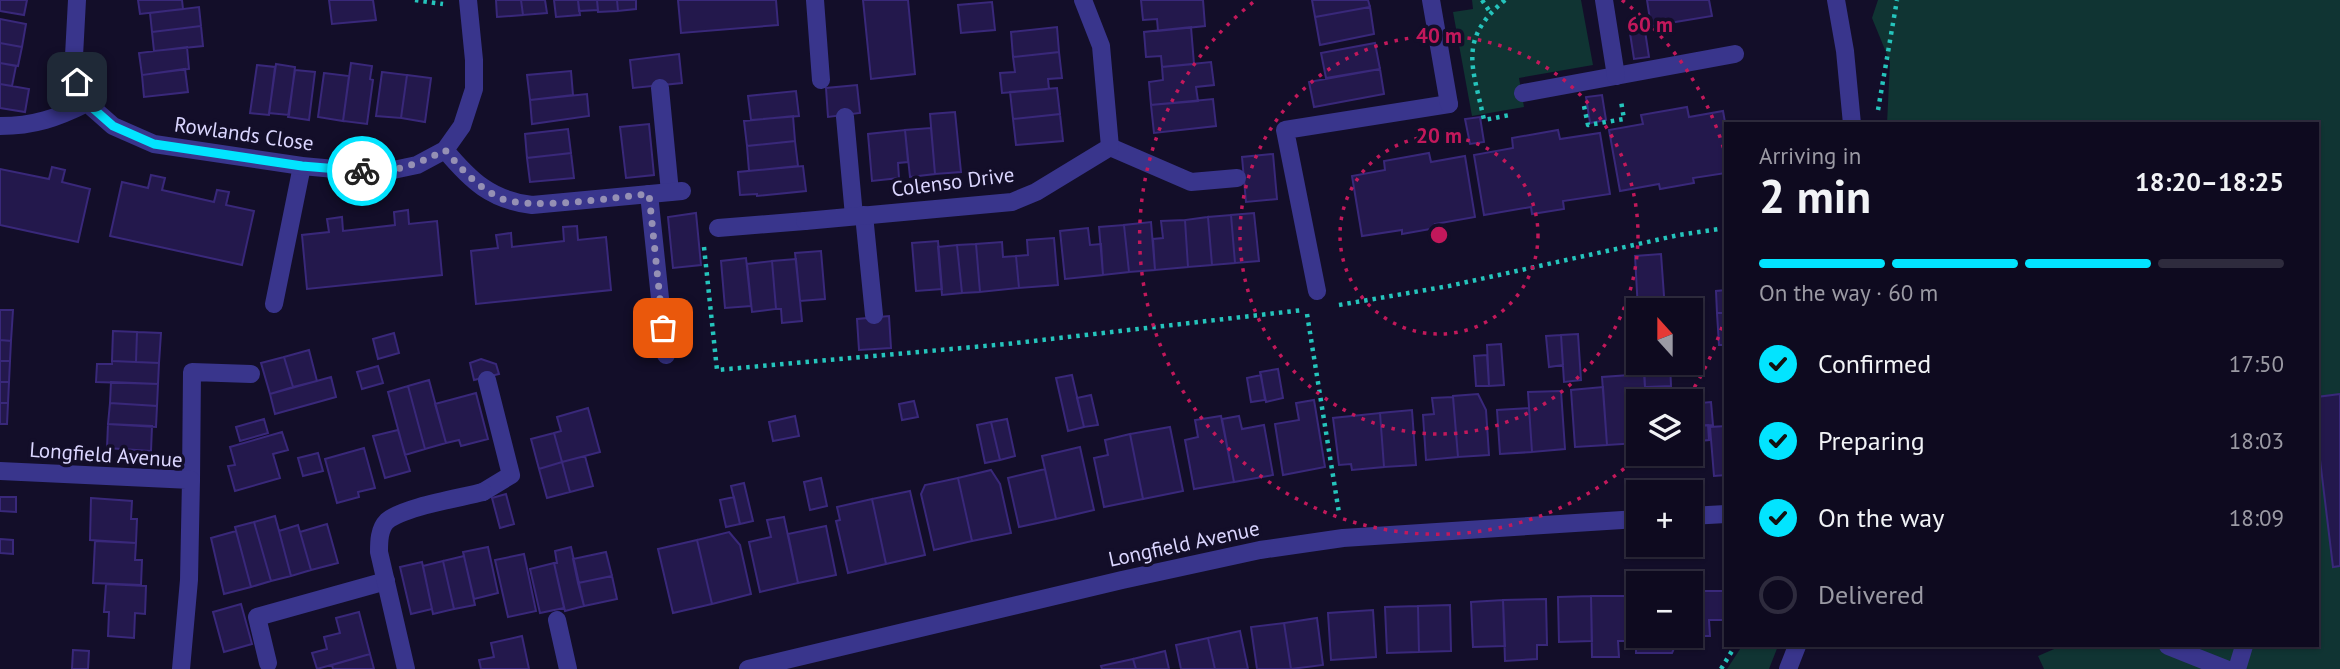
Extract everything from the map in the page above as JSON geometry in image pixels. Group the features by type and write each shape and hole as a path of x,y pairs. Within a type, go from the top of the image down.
{"street":[{"name":"Rowlands Close","path":"77,0 74,56 77,82 87,103 113,126 154,144 302,166 379,173 416,165 445,150"},
{"path":"468,0 474,89 462,126 445,150 467,176 498,197 532,205 676,192 660,88"},
{"path":"815,0 821,80"},
{"path":"1083,0 1101,46 1110,147 1191,181 1237,178"},
{"path":"1317,291 1285,130 1449,104 1431,0"},
{"path":"1604,0 1616,76"},
{"path":"1836,0 1845,51 1852,122"},
{"path":"1523,93 1735,54"},
{"path":"0,126 20,126 56,118 87,103"},
{"path":"845,117 874,315"},
{"name":"Colenso Drive","path":"711,233 805,221 1012,202 1036,192 1110,147"},
{"path":"274,304 302,166"},
{"path":"649,194 666,355"},
{"path":"191,480 192,372 251,374"},
{"path":"406,669 379,552 379,536 386,522 401,512 483,492 511,475 487,380"},
{"name":"Longfield Avenue","path":"0,471 191,480 189,580 181,669"},
{"path":"1703,515 1724,514"},
{"name":"Longfield Avenue","path":"748,669 1122,580 1261,550 1343,538 1626,520"},
{"path":"268,663 257,617 386,581"},
{"path":"557,620 568,669"},
{"path":"1788,669 1797,647"},
{"path":"2171,647 2226,669"},
{"path":"2237,669 2245,647"}],"path":[{"path":"1482,0 1490,12"},
{"path":"1878,110 1897,0"},
{"path":"1333,306 1449,286 1679,235 1724,228"},
{"path":"711,233 718,370 1007,344 1307,310 1343,538"},
{"path":"1721,669 1734,647"}],"green space":[{"path":"1472,0 1581,0 1593,65 1519,78 1524,107 1472,116 1453,12 1473,9"},
{"path":"1878,0 2340,0 2340,669 2044,669 2038,656 2059,647 2319,647 2319,122 1887,122 1890,62 1872,18"},
{"path":"1741,647 1778,647 1769,669 1727,669"}],"building":[{"path":"0,0 27,0 24,15 0,11"},
{"path":"138,0 182,0 183,9 140,14"},
{"path":"329,0 373,0 376,20 332,24"},
{"path":"496,0 521,0 523,15 497,17"},
{"path":"521,0 545,0 547,13 523,15"},
{"path":"554,0 578,0 580,15 556,17"},
{"path":"578,0 597,0 598,10 579,11"},
{"path":"597,0 617,0 618,11 598,12"},
{"path":"617,0 636,0 636,9 618,11"},
{"path":"678,0 776,0 778,25 681,33"},
{"path":"863,0 908,0 915,74 871,79"},
{"path":"1141,0 1203,0 1205,26 1158,31 1157,19 1143,20"},
{"path":"1312,0 1368,0 1370,7 1315,17"},
{"path":"1647,0 1709,0 1712,16 1651,26"},
{"path":"992,2 995,30 961,33 958,5"},
{"path":"199,7 201,26 152,32 150,13"},
{"path":"1370,7 1374,34 1320,45 1315,17"},
{"path":"0,19 26,24 22,47 0,43"},
{"path":"201,26 203,46 154,51 152,32"},
{"path":"1057,27 1059,52 1013,57 1011,32"},
{"path":"1191,27 1194,64 1162,67 1161,56 1146,57 1144,32"},
{"path":"1645,31 1649,57 1634,59 1630,33"},
{"path":"0,43 22,47 18,66 0,63"},
{"path":"1375,43 1380,69 1326,78 1321,53"},
{"path":"187,47 189,69 142,75 139,53"},
{"path":"1059,52 1062,78 1048,79 1049,89 1002,93 1000,73 1015,72 1013,57"},
{"path":"679,54 682,83 633,88 630,60"},
{"path":"1211,62 1214,85 1196,87 1198,101 1151,105 1149,82 1163,80 1162,67"},
{"path":"0,63 16,66 12,86 0,84"},
{"path":"351,63 372,66 370,79 373,80 367,124 343,121"},
{"path":"276,64 295,67 289,115 269,113"},
{"path":"257,65 275,67 269,115 250,113"},
{"path":"185,69 188,92 144,97 142,75"},
{"path":"1380,69 1384,94 1314,107 1309,82"},
{"path":"295,70 315,72 309,120 288,117"},
{"path":"571,71 573,95 530,100 527,75"},
{"path":"382,72 407,75 401,118 376,116"},
{"path":"324,73 349,76 343,121 318,117"},
{"path":"407,75 431,78 425,122 401,118"},
{"path":"0,84 29,89 25,112 0,108"},
{"path":"857,85 860,113 828,117 826,88"},
{"path":"1057,88 1060,114 1013,119 1010,92"},
{"path":"796,91 799,116 751,120 748,96"},
{"path":"587,94 589,116 532,124 530,100"},
{"path":"1602,95 1606,120 1590,123 1586,97"},
{"path":"1213,99 1216,126 1154,133 1151,105"},
{"path":"1687,107 1689,117 1723,111 1724,173 1693,178 1694,183 1660,189 1659,184 1620,191 1609,130 1643,124 1641,115"},
{"path":"955,112 961,172 935,174 930,114"},
{"path":"1060,114 1063,141 1016,145 1013,119"},
{"path":"793,116 795,141 747,146 744,121"},
{"path":"1480,117 1484,142 1470,144 1465,119"},
{"path":"649,124 654,175 626,178 620,127"},
{"path":"931,128 935,174 910,177 905,130"},
{"path":"568,129 571,153 527,158 525,134"},
{"path":"905,130 908,162 898,163 899,178 872,181 868,134"},
{"path":"1558,130 1560,139 1600,133 1610,194 1563,201 1564,209 1532,214 1531,207 1484,215 1474,155 1513,148 1512,138"},
{"path":"795,141 798,166 749,171 747,146"},
{"path":"571,153 574,178 530,182 527,158"},
{"path":"1429,153 1431,162 1465,156 1475,217 1435,224 1436,228 1402,234 1402,230 1362,236 1352,176 1385,170 1384,161"},
{"path":"1273,154 1277,199 1246,202 1242,157"},
{"path":"803,166 806,191 740,195 738,172"},
{"path":"52,167 65,170 62,182 90,189 78,242 0,225 0,169 49,179"},
{"path":"151,175 165,178 162,190 214,202 217,190 229,192 226,205 254,211 242,265 110,236 122,182 148,188"},
{"path":"408,210 409,224 437,221 442,275 307,289 302,235 329,232 327,219 342,217 343,231 395,225 394,212"},
{"path":"696,213 701,265 673,268 668,217"},
{"path":"1254,213 1259,261 1235,263 1231,215"},
{"path":"1231,215 1235,263 1212,265 1208,217"},
{"path":"1208,217 1212,265 1188,267 1185,220"},
{"path":"1185,220 1188,267 1155,270 1153,239 1163,238 1161,221"},
{"path":"1151,222 1155,270 1129,272 1124,225"},
{"path":"1124,225 1129,272 1103,275 1099,227"},
{"path":"577,226 578,240 606,237 611,290 476,304 471,251 498,248 496,235 511,233 512,247 564,241 563,227"},
{"path":"1088,228 1090,245 1101,244 1103,275 1065,279 1060,231"},
{"path":"1054,238 1058,285 1019,288 1016,256 1028,255 1027,240"},
{"path":"938,241 942,289 916,291 912,243"},
{"path":"1002,242 1003,257 1016,256 1019,288 980,292 976,244"},
{"path":"976,244 980,292 962,293 957,245"},
{"path":"957,245 962,293 942,295 938,247"},
{"path":"821,251 825,299 800,301 795,253"},
{"path":"1661,254 1664,298 1637,298 1635,256"},
{"path":"746,258 751,306 725,308 721,261"},
{"path":"796,259 802,321 782,323 781,309 776,309 772,261"},
{"path":"772,261 776,309 752,312 747,264"},
{"path":"1724,290 1724,313 1717,313 1716,291"},
{"path":"0,310 13,310 11,341 0,340"},
{"path":"1717,313 1724,313 1724,345 1719,345"},
{"path":"889,316 891,348 859,350 857,319"},
{"path":"113,331 137,332 136,362 112,361"},
{"path":"137,332 161,333 159,363 136,362"},
{"path":"394,333 399,353 378,359 373,339"},
{"path":"1578,334 1581,380 1564,382 1561,335"},
{"path":"1561,335 1563,365 1549,367 1546,336"},
{"path":"0,340 11,341 10,361 0,361"},
{"path":"1501,344 1504,385 1489,386 1487,345"},
{"path":"309,350 317,381 293,387 284,357"},
{"path":"1487,355 1489,386 1476,386 1474,356"},
{"path":"284,357 293,387 270,394 261,363"},
{"path":"481,359 496,364 499,374 474,380 470,363"},
{"path":"0,361 10,361 9,382 0,382"},
{"path":"112,361 159,363 158,384 96,382 97,364 112,364"},
{"path":"378,366 383,383 362,389 357,372"},
{"path":"1278,369 1283,398 1266,402 1260,372"},
{"path":"1072,375 1084,427 1068,431 1056,378"},
{"path":"1261,375 1265,400 1251,402 1247,378"},
{"path":"1644,375 1645,389 1626,389 1626,444 1607,445 1602,377"},
{"path":"1645,375 1671,375 1671,386 1645,387"},
{"path":"331,377 336,397 275,414 270,394"},
{"path":"429,380 446,443 425,449 408,386"},
{"path":"0,382 9,382 8,403 0,403"},
{"path":"111,382 158,384 157,406 110,403"},
{"path":"408,386 425,449 405,455 388,392"},
{"path":"1603,387 1607,445 1575,447 1571,390"},
{"path":"1561,391 1565,449 1532,452 1528,392"},
{"path":"476,393 488,439 461,446 459,440 446,443 435,404"},
{"path":"1478,394 1486,410 1489,455 1458,457 1453,396"},
{"path":"2340,394 2340,566 2333,567 2319,452 2319,397"},
{"path":"1091,395 1098,425 1084,427 1077,398"},
{"path":"1453,397 1458,457 1426,460 1423,415 1434,414 1432,398"},
{"path":"1314,400 1325,467 1283,475 1275,424 1299,420 1296,403"},
{"path":"914,401 918,417 902,420 899,404"},
{"path":"1711,402 1713,425 1703,425 1703,403"},
{"path":"0,403 8,403 7,424 0,424"},
{"path":"110,403 157,406 156,427 108,424"},
{"path":"588,408 600,452 562,462 554,433 561,431 557,417"},
{"path":"1529,408 1532,452 1500,454 1497,410"},
{"path":"1412,410 1416,465 1384,467 1380,413"},
{"path":"1380,413 1384,467 1352,470 1351,464 1339,465 1333,418"},
{"path":"795,416 799,436 773,441 769,422"},
{"path":"1221,416 1234,482 1194,489 1185,440 1198,437 1195,420"},
{"path":"1239,416 1242,429 1264,425 1273,475 1234,482 1222,419"},
{"path":"264,419 268,433 240,441 236,427"},
{"path":"1007,419 1015,456 1000,460 991,422"},
{"path":"991,422 1000,460 985,463 977,425"},
{"path":"108,424 152,426 151,451 107,448"},
{"path":"1703,425 1708,425 1709,440 1703,441"},
{"path":"1724,426 1724,475 1714,476 1710,427"},
{"path":"1170,427 1183,491 1143,499 1130,434"},
{"path":"398,430 410,471 385,478 373,436"},
{"path":"282,432 288,450 273,454 280,478 235,491 228,466 235,465 230,447"},
{"path":"554,433 562,462 539,469 531,439"},
{"path":"1130,434 1143,499 1104,507 1094,458 1108,455 1105,440"},
{"path":"1080,447 1094,510 1056,519 1042,456"},
{"path":"364,448 375,488 358,492 359,497 337,503 325,459"},
{"path":"318,453 323,471 303,476 298,458"},
{"path":"585,456 593,486 570,492 562,462"},
{"path":"562,462 570,492 547,498 539,469"},
{"path":"1045,469 1056,519 1019,527 1008,478"},
{"path":"991,470 1000,484 1011,533 972,541 958,478"},
{"path":"821,478 827,506 810,510 804,482"},
{"path":"958,478 972,541 934,550 921,494 925,485"},
{"path":"744,483 753,521 740,524 731,486"},
{"path":"910,491 925,555 886,564 872,499"},
{"path":"506,494 514,524 500,528 492,498"},
{"path":"0,497 16,497 16,512 0,511"},
{"path":"734,497 740,524 726,527 720,500"},
{"path":"91,498 132,501 131,519 137,519 136,543 90,540"},
{"path":"872,499 886,564 848,573 836,521 840,520 837,507"},
{"path":"275,516 291,576 271,581 254,522"},
{"path":"784,517 798,583 760,592 749,542 771,537 767,520"},
{"path":"254,522 271,581 251,587 235,527"},
{"path":"327,524 338,563 311,570 300,532"},
{"path":"298,525 311,570 291,576 279,531"},
{"path":"826,526 836,575 798,583 788,534"},
{"path":"236,531 251,587 224,594 211,538"},
{"path":"729,532 740,545 751,594 712,604 697,540"},
{"path":"0,539 13,540 13,554 0,553"},
{"path":"697,540 712,604 673,613 658,549"},
{"path":"95,541 136,543 135,560 142,560 141,585 93,583"},
{"path":"488,547 498,593 474,599 463,552"},
{"path":"571,547 584,606 565,611 554,563 557,563 555,551"},
{"path":"606,552 612,576 578,583 573,559"},
{"path":"524,554 536,611 508,617 495,560"},
{"path":"464,556 475,605 454,609 443,561"},
{"path":"443,561 454,609 433,614 423,566"},
{"path":"422,562 432,609 411,614 400,567"},
{"path":"554,563 564,608 540,613 530,569"},
{"path":"612,576 617,599 584,606 578,583"},
{"path":"106,584 146,586 145,614 135,613 134,638 108,636 109,612 104,612"},
{"path":"1703,591 1724,591 1724,620 1709,620 1710,636 1703,636"},
{"path":"1591,596 1626,596 1626,641 1618,641 1619,657 1592,657"},
{"path":"1591,596 1592,641 1559,642 1558,597"},
{"path":"1546,599 1547,645 1537,645 1537,659 1505,661 1503,600"},
{"path":"1503,600 1505,646 1473,647 1471,602"},
{"path":"241,604 252,644 224,652 213,612"},
{"path":"1450,605 1451,651 1419,652 1418,606"},
{"path":"1418,606 1419,652 1387,653 1385,607"},
{"path":"1373,610 1376,657 1331,660 1328,613"},
{"path":"359,612 370,654 317,669 312,653 327,649 324,637 340,633 336,618"},
{"path":"1317,618 1323,665 1291,669 1284,623"},
{"path":"1284,623 1291,669 1257,669 1251,627"},
{"path":"1240,631 1248,669 1215,669 1208,638"},
{"path":"522,636 529,669 481,669 479,660 494,657 491,643"},
{"path":"1208,638 1215,669 1181,669 1176,645"},
{"path":"1636,648 1674,648 1672,653 1636,653"},
{"path":"73,650 89,651 88,669 72,669"},
{"path":"1165,651 1169,669 1136,669 1133,659"},
{"path":"370,654 374,669 333,669 332,665"},
{"path":"1133,659 1136,669 1102,669 1101,666"}],"way so far":[{"path":"362,171 379,173 416,165 445,150 467,176 498,197 512,202 532,205 649,194 663,328"}],"route":[{"path":"77,82 87,103 113,126 154,144 302,166 362,171"}]}
